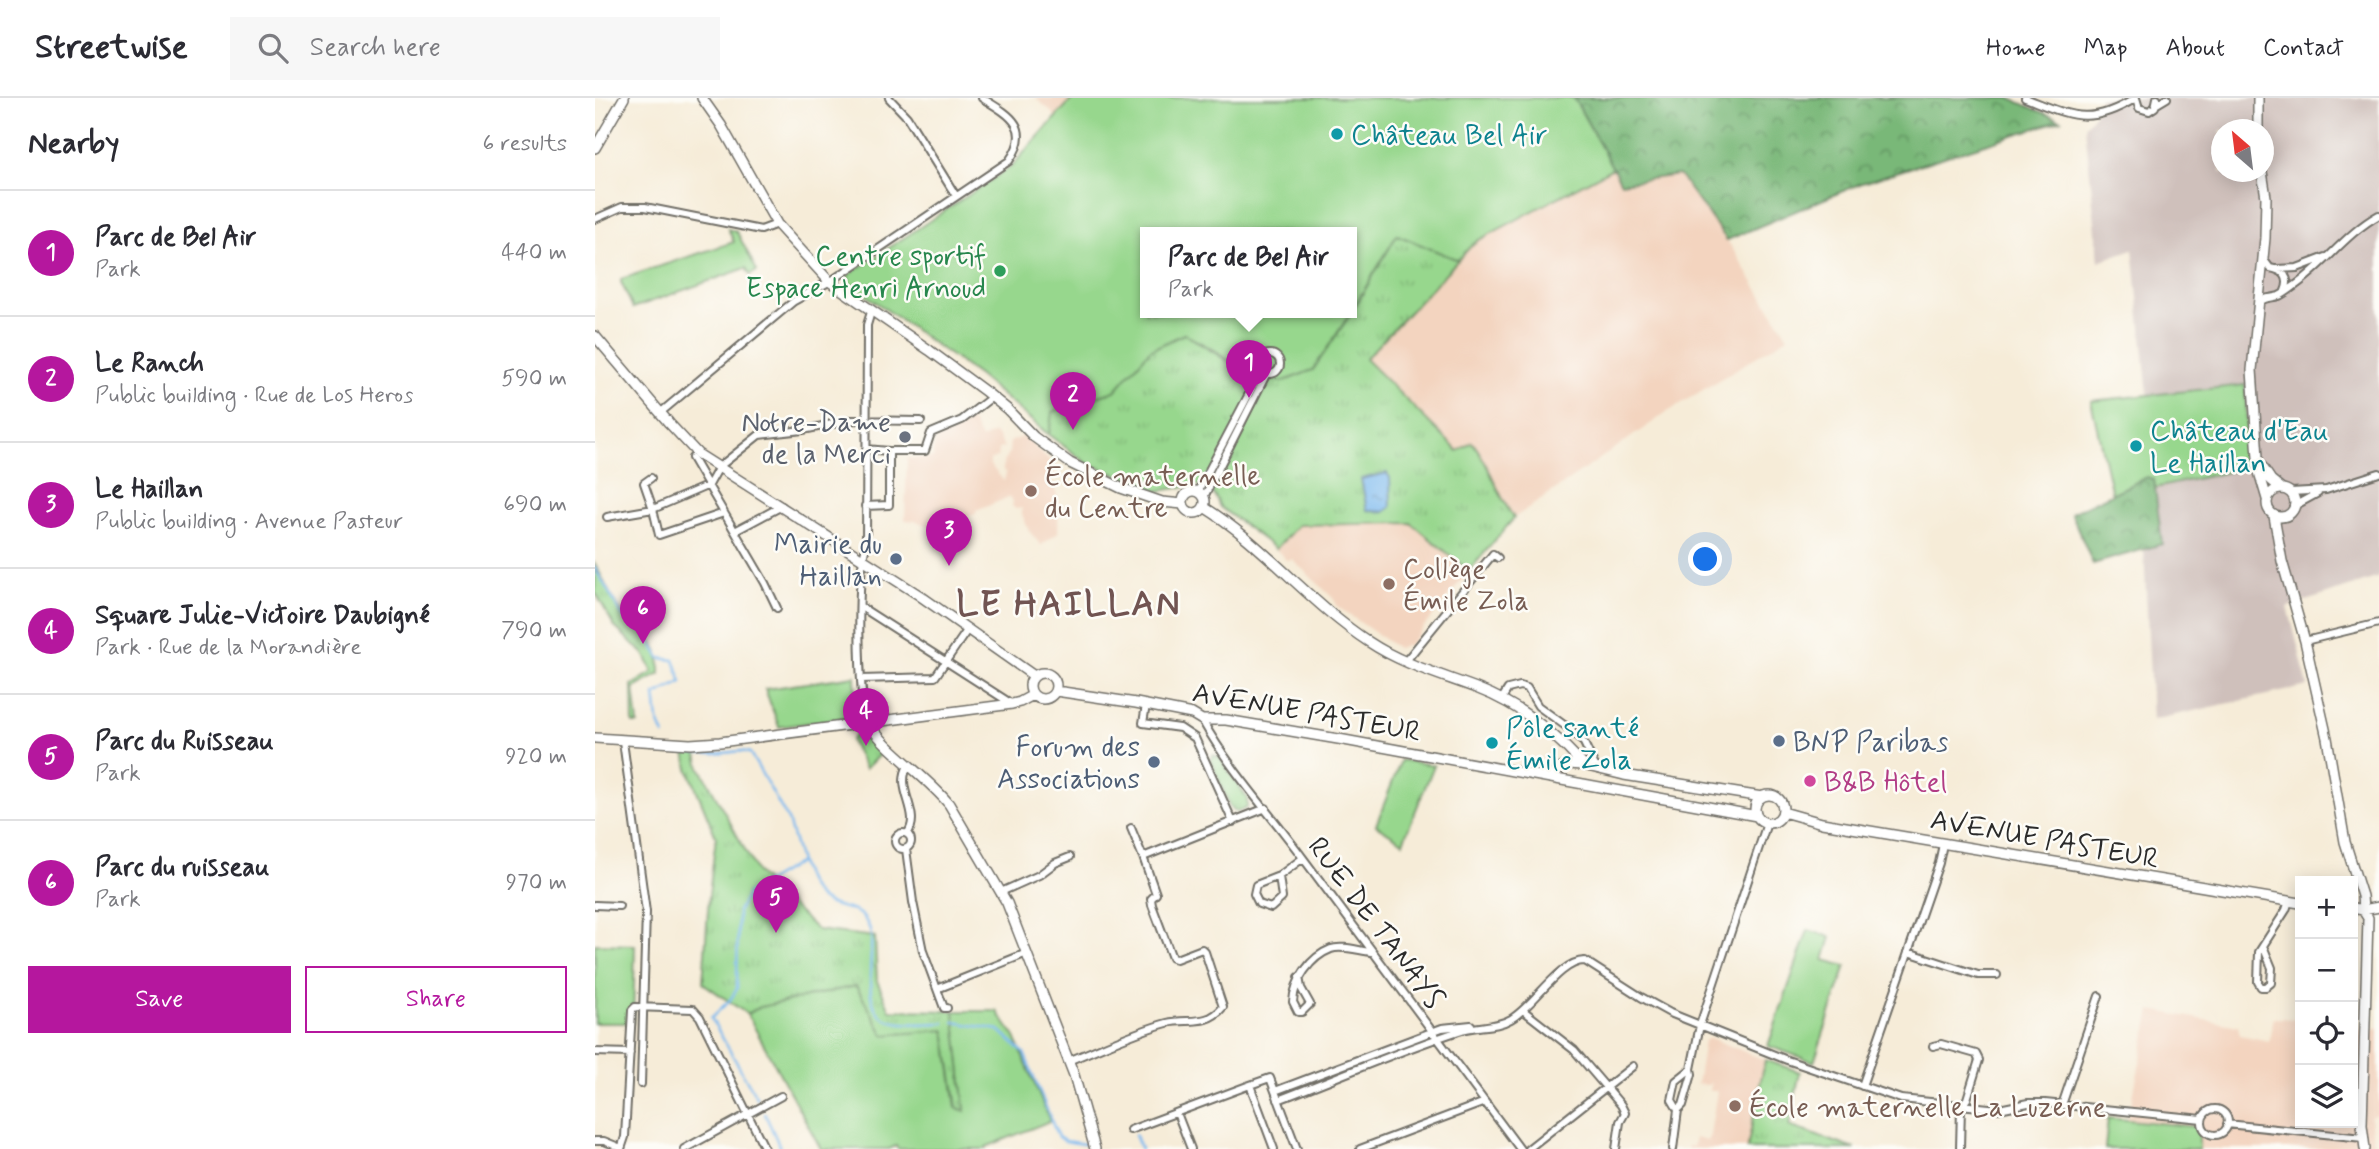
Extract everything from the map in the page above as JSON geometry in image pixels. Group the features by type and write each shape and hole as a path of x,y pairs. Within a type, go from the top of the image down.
{"street":[{"path":"596,142 624,98"},
{"path":"702,98 721,125 777,224 829,281 919,342 992,397 1034,437 1064,459 1091,475 1162,502 1183,504"},
{"path":"889,98 907,117 956,196"},
{"path":"660,413 794,301 829,281 1009,161 1018,148 1018,126 1010,116 982,98"},
{"path":"2025,98 2077,117 2098,115 2136,98 2139,108"},
{"path":"2119,107 2149,111 2157,101 2167,98"},
{"path":"2250,98 2257,119"},
{"path":"2256,114 2258,98"},
{"path":"2264,182 2266,197 2263,258 2252,369 2258,461 2267,509 2274,516 2283,518 2326,489"},
{"path":"595,219 622,207 645,207 761,230 777,224"},
{"path":"2258,304 2267,297 2281,295 2312,273 2361,227 2379,215"},
{"path":"2261,274 2270,268 2307,265 2333,252"},
{"path":"2263,258 2270,268"},
{"path":"2307,265 2312,273"},
{"path":"2278,269 2285,275 2288,283 2281,295"},
{"path":"2260,288 2267,297"},
{"path":"871,312 867,325 866,547 862,560 861,607 864,712 867,722 881,740 949,804 1001,892 1074,1075 1095,1149"},
{"path":"595,336 686,442 719,467 968,629 1034,676"},
{"path":"1264,371 1202,498 1195,513 1187,511 1183,504 1188,492 1202,498 1342,623 1376,647 1405,662 1478,688 1501,700 1540,723 1566,745 1583,765"},
{"path":"866,449 925,451 931,433 962,420 992,397"},
{"path":"607,517 653,509 709,485 719,467 759,435 852,420 921,421"},
{"path":"865,506 889,505 889,451"},
{"path":"692,458 777,608"},
{"path":"2258,461 2271,480 2287,491 2294,510 2283,531 2280,551"},
{"path":"2267,499 2273,491 2326,489 2379,473"},
{"path":"651,478 644,483 659,534 724,513"},
{"path":"735,531 782,506"},
{"path":"2274,516 2280,551 2305,641 2327,738 2345,842 2362,897 2363,910 2368,918 2363,1138 2365,1149"},
{"path":"1405,662 1493,554 1498,558"},
{"path":"861,607 1012,704"},
{"path":"2305,641 2379,623"},
{"path":"861,678 935,677 968,629"},
{"path":"595,738 690,744 777,737 867,722 1012,704 1033,695 1045,699 1056,691 1056,682 1051,675 1042,672 1034,676 1030,687 1033,695"},
{"path":"1501,700 1508,689 1520,686 1527,688 1538,706 1584,743 1600,774 1598,782 1585,786"},
{"name":"AVENUE PASTEUR","path":"1056,691 1192,714 1202,720 1226,720 1550,776 1559,781 1757,816 1767,823"},
{"path":"1146,705 1143,723 1180,728 1195,738 1233,822"},
{"name":"RUE DE TANAYS","path":"1202,720 1212,740 1266,808 1371,953 1520,1149"},
{"path":"623,741 646,912 641,1084"},
{"path":"1550,776 1563,766 1566,745"},
{"name":"AVENUE PASTEUR","path":"1563,766 1583,765 1685,786 1762,797 1770,795 1778,799 1783,806 1783,812 1822,823 2295,902"},
{"path":"907,834 912,826 910,804 902,781 908,766"},
{"path":"1757,816 1756,805 1762,797"},
{"path":"1143,857 1266,808"},
{"path":"1673,1149 1678,1110 1683,1105 1692,1074 1700,1025 1767,823 1778,820 1783,812"},
{"path":"1068,1061 1169,1022 1197,1022 1216,1014 1223,1007 1202,949 1177,959 1173,958 1152,905 1151,899 1156,894 1131,828"},
{"path":"907,834 898,834 895,842 899,848 907,849"},
{"path":"907,834 911,842 907,849 913,902 923,951 944,1009 947,1008"},
{"path":"1862,1086 1940,863 1943,844"},
{"path":"1001,892 1070,857"},
{"path":"1279,876 1282,898 1271,908 1259,904 1254,894 1256,885 1279,876 1303,858"},
{"path":"2263,946 2272,968 2271,983 2266,987 2261,987 2258,982 2259,952 2286,910 2288,901"},
{"path":"595,905 619,906"},
{"path":"2358,909 2379,907"},
{"path":"1299,977 1301,988 1310,1004 1302,1012 1298,1012 1293,1002 1299,977 1330,950 1335,948 1371,953"},
{"path":"1908,952 1978,975 1997,975"},
{"path":"937,989 1027,953"},
{"path":"1278,1100 1462,1030 1511,1020 1569,965 1579,960 1590,962 1641,998 1700,1025 1787,1060 1912,1101 1999,1109 2028,1103 2062,1105 2202,1119"},
{"path":"2062,1105 2099,996"},
{"path":"595,1141 604,1141 621,1148 625,1137 632,1010 635,1007 693,1009 700,1017 765,1149"},
{"path":"1524,1010 1574,1050 1607,1087 1625,1113 1620,1122 1616,1149"},
{"path":"1275,1091 1451,1026 1487,1026"},
{"path":"1933,1046 1941,1044 1976,1054 1979,1060 1967,1100 1961,1105 1960,1149"},
{"path":"595,1052 630,1053"},
{"path":"1528,1149 1633,1066"},
{"path":"1678,1110 1672,1100 1676,1080 1691,1069"},
{"path":"1131,1130 1270,1078 1297,1149"},
{"path":"1251,1085 1274,1149"},
{"path":"684,1149 781,1096"},
{"path":"1360,1149 1485,1102"},
{"path":"2217,1110 2225,1115 2227,1124 2220,1133 2210,1134 2203,1128 2202,1119 2209,1111 2217,1110"},
{"path":"1177,1113 1191,1149"},
{"path":"2227,1124 2363,1138"}],"shaded area":[{"path":"1035,98 1073,98 1056,119 1050,110"},
{"path":"2100,98 2379,98 2379,577 2288,607 2308,686 2152,720 2144,549 2161,544 2155,488 2249,466 2245,386 2148,395 2133,249 2099,261 2085,126 2102,104"},
{"path":"1613,168 1621,183 1679,174 1727,240 1788,337 1669,411 1514,518 1501,500 1479,450 1472,442 1459,452 1364,359 1475,242"},
{"path":"971,420 981,439 995,433 1004,447 999,449 998,456 990,460 990,465 1004,481 1006,473 1003,464 1010,442 1024,436 1058,466 1051,479 1059,501 1058,533 1041,545 1029,531 1022,508 1016,509 1012,506 1013,501 1009,497 976,511 976,514 936,525 929,526 905,520 907,458 933,458 933,446 937,438"},
{"name":"Collège Émile Zola","path":"1411,523 1469,571 1409,645 1397,648 1338,607 1333,598 1292,559 1286,560 1276,549 1298,525"},
{"path":"2151,1010 2238,1026 2240,1035 2269,1041 2273,1018 2295,1019 2295,1128 2358,1128 2358,1020 2359,1031 2379,1028 2379,1114 2370,1116 2374,1149 2199,1149 2198,1127 2128,1120"},
{"name":"École maternelle La Luzerne","path":"1710,1038 1765,1060 1747,1149 1687,1149 1688,1146 1693,1147 1695,1138 1708,1141 1710,1135 1717,1091 1709,1091 1711,1082 1708,1085 1697,1084 1704,1041"}],"green space":[{"path":"1073,98 1574,98 1613,168 1475,242 1458,260 1397,235 1357,302 1357,227 1140,227 1140,318 1347,318 1313,370 1282,382 1252,376 1184,334 1150,350 1115,391 1053,412 1049,435 979,376 849,283 848,275 1012,166"},
{"path":"1574,98 2009,98 2061,120 1862,183 1727,240 1679,175 1621,183"},
{"path":"728,229 737,232 757,271 750,275 746,268 633,308 621,279 734,242"},
{"path":"1397,235 1458,260 1365,359 1458,451 1472,442 1514,518 1469,571 1411,523 1298,525 1276,549 1220,507 1206,484 1158,491 1087,463 1049,435 1052,412 1115,391 1150,350 1184,334 1252,376 1282,382 1313,370 1348,318 1357,318 1357,303"},
{"path":"2245,385 2249,467 2155,488 2154,480 2147,477 2112,494 2091,401"},
{"path":"2147,477 2154,480 2162,544 2093,564 2071,513"},
{"path":"595,564 620,611 651,640 658,653 660,674 634,688 638,724 633,724 632,685 653,672 644,654 615,627 595,592"},
{"path":"855,676 856,710 850,717 779,727 765,689"},
{"path":"857,732 864,732 883,751 865,769 851,741"},
{"path":"685,751 696,751 700,767 758,874 817,930 875,937 877,981 890,1010 954,1011 965,1111 957,1108 945,1030 884,1035 856,986 760,1007 747,1014 703,983 716,837 688,769"},
{"path":"1213,755 1219,757 1247,798 1247,808 1237,812 1230,807 1211,761"},
{"path":"1401,760 1434,765 1403,842 1376,825"},
{"path":"1808,930 1831,937 1824,960 1846,966 1814,1062 1768,1046"},
{"path":"595,944 635,945 633,1023 595,1023"},
{"path":"856,986 884,1035 945,1029 956,1108 965,1110 954,1011 997,1011 1015,1037 1050,1121 986,1149 898,1149 896,1146 889,1149 821,1149 747,1014 760,1007"},
{"path":"1765,1060 1800,1072 1789,1126 1855,1149 1747,1149"},
{"path":"2108,1118 2199,1127 2199,1149 2105,1149"}],"water":[{"path":"1387,473 1390,478 1391,507 1384,512 1367,510 1361,479"}],"waterway":[{"path":"595,568 623,617 646,634 660,658 674,660 682,682 655,695 658,721 664,735"},
{"path":"677,752 750,753 788,820 800,862 748,893 738,911 737,989 730,1000 711,1018 757,1098"},
{"path":"800,863 810,887 821,899 858,913 869,927 871,995 881,1016 904,1023 944,1023"},
{"path":"954,1022 999,1030 1024,1053 1058,1137 1065,1141 1090,1145"},
{"path":"765,1114 781,1149"},
{"path":"1135,1135 1141,1149"}],"place":[{"name":"Château Bel Air","path":"1337,134"},
{"name":"Centre sportif Espace Henri Arnoud","path":"1000,271"},
{"name":"Parc de Bel Air","path":"1249,398"},
{"name":"Le Ranch","path":"1073,430"},
{"name":"Notre-Dame de la Merci","path":"905,437"},
{"name":"Château d'Eau Le Haillan","path":"2136,446"},
{"name":"École maternelle du Centre","path":"1031,491"},
{"name":"Mairie du Haillan","path":"896,559"},
{"name":"Le Haillan","path":"949,566"},
{"name":"Collège Émile Zola","path":"1389,584"},
{"name":"Parc du ruisseau","path":"643,644"},
{"name":"BNP Paribas","path":"1779,741"},
{"name":"Pôle santé Émile Zola","path":"1492,743"},
{"name":"Square Julie-Victoire Daubigné","path":"866,746"},
{"name":"Forum des Associations","path":"1154,762"},
{"name":"B&B Hôtel","path":"1810,781"},
{"name":"Parc du Ruisseau","path":"776,933"},
{"name":"École maternelle La Luzerne","path":"1735,1106"}],"district":[{"name":"LE HAILLAN","path":"1069,603"}]}
